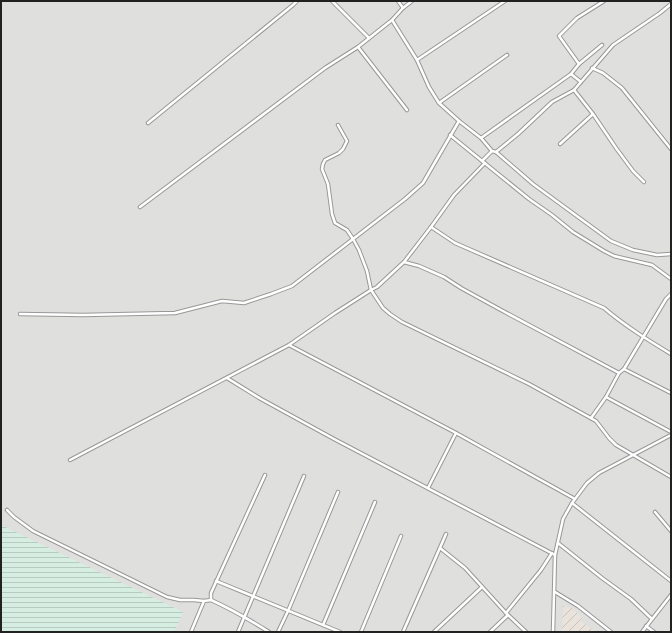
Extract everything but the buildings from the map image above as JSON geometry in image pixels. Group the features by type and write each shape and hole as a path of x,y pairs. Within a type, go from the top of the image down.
{"street":[{"path":"148,123 297,1"},
{"path":"332,1 369,38"},
{"path":"398,1 403,8"},
{"path":"140,207 325,68 358,47 392,20 412,1"},
{"path":"417,60 505,1"},
{"path":"579,64 559,36 577,18 604,1"},
{"path":"496,152 518,134 552,102 574,90 613,45 671,4"},
{"path":"392,20 417,60 429,87 439,103 480,138 492,151 496,152 533,184 611,241 633,250 657,255 671,254"},
{"path":"480,138 571,74 579,64 602,45"},
{"path":"358,47 407,110"},
{"path":"439,103 507,55"},
{"path":"592,68 603,73 622,88 671,149"},
{"path":"571,74 581,82"},
{"path":"574,90 593,114 616,148 644,182"},
{"path":"560,144 593,114"},
{"path":"20,314 83,315 175,312 222,302 244,303 292,286 405,199 423,183 459,121"},
{"path":"338,125 347,141 339,153 325,160 322,169 328,184 332,214 335,223 347,230 359,250 367,271 371,290 383,308 402,322 528,384 592,418 616,445 671,477"},
{"path":"450,135 529,199 573,232 614,256 652,265 671,279"},
{"path":"70,460 289,345 335,313 377,287 404,262 454,195 492,151"},
{"path":"431,226 455,243 604,308 644,337 671,354"},
{"path":"404,262 419,266 444,277 474,296 620,373"},
{"path":"592,418 644,337 666,299 671,294"},
{"path":"289,345 456,433 575,499"},
{"path":"624,368 671,392"},
{"path":"226,378 328,436 556,555"},
{"path":"606,397 671,432"},
{"path":"428,488 456,433"},
{"path":"553,632 556,555 564,519 572,503 587,483 599,473 671,435"},
{"path":"211,600 210,593 264,475"},
{"path":"238,632 304,476"},
{"path":"278,632 338,492"},
{"path":"323,625 375,502"},
{"path":"572,503 671,581"},
{"path":"8,510 14,517 33,531 168,597 180,600 211,600 244,616 269,632"},
{"path":"655,512 671,531"},
{"path":"403,632 446,534"},
{"path":"361,632 401,536"},
{"path":"558,543 630,599 652,619"},
{"path":"440,548 465,568 507,614 526,632"},
{"path":"490,632 507,614 541,570 552,553"},
{"path":"216,581 340,632"},
{"path":"434,632 482,587"},
{"path":"555,592 578,606 611,632"},
{"path":"642,632 671,595"},
{"path":"191,632 204,601"},
{"path":"646,626 654,632"}],"shaded area":[{"path":"1,1 671,1 671,632 1,632"},
{"path":"563,606 572,608 582,618 581,621 596,632 562,632"}],"green space":[{"path":"1,525 183,612 174,632 1,632"}]}
